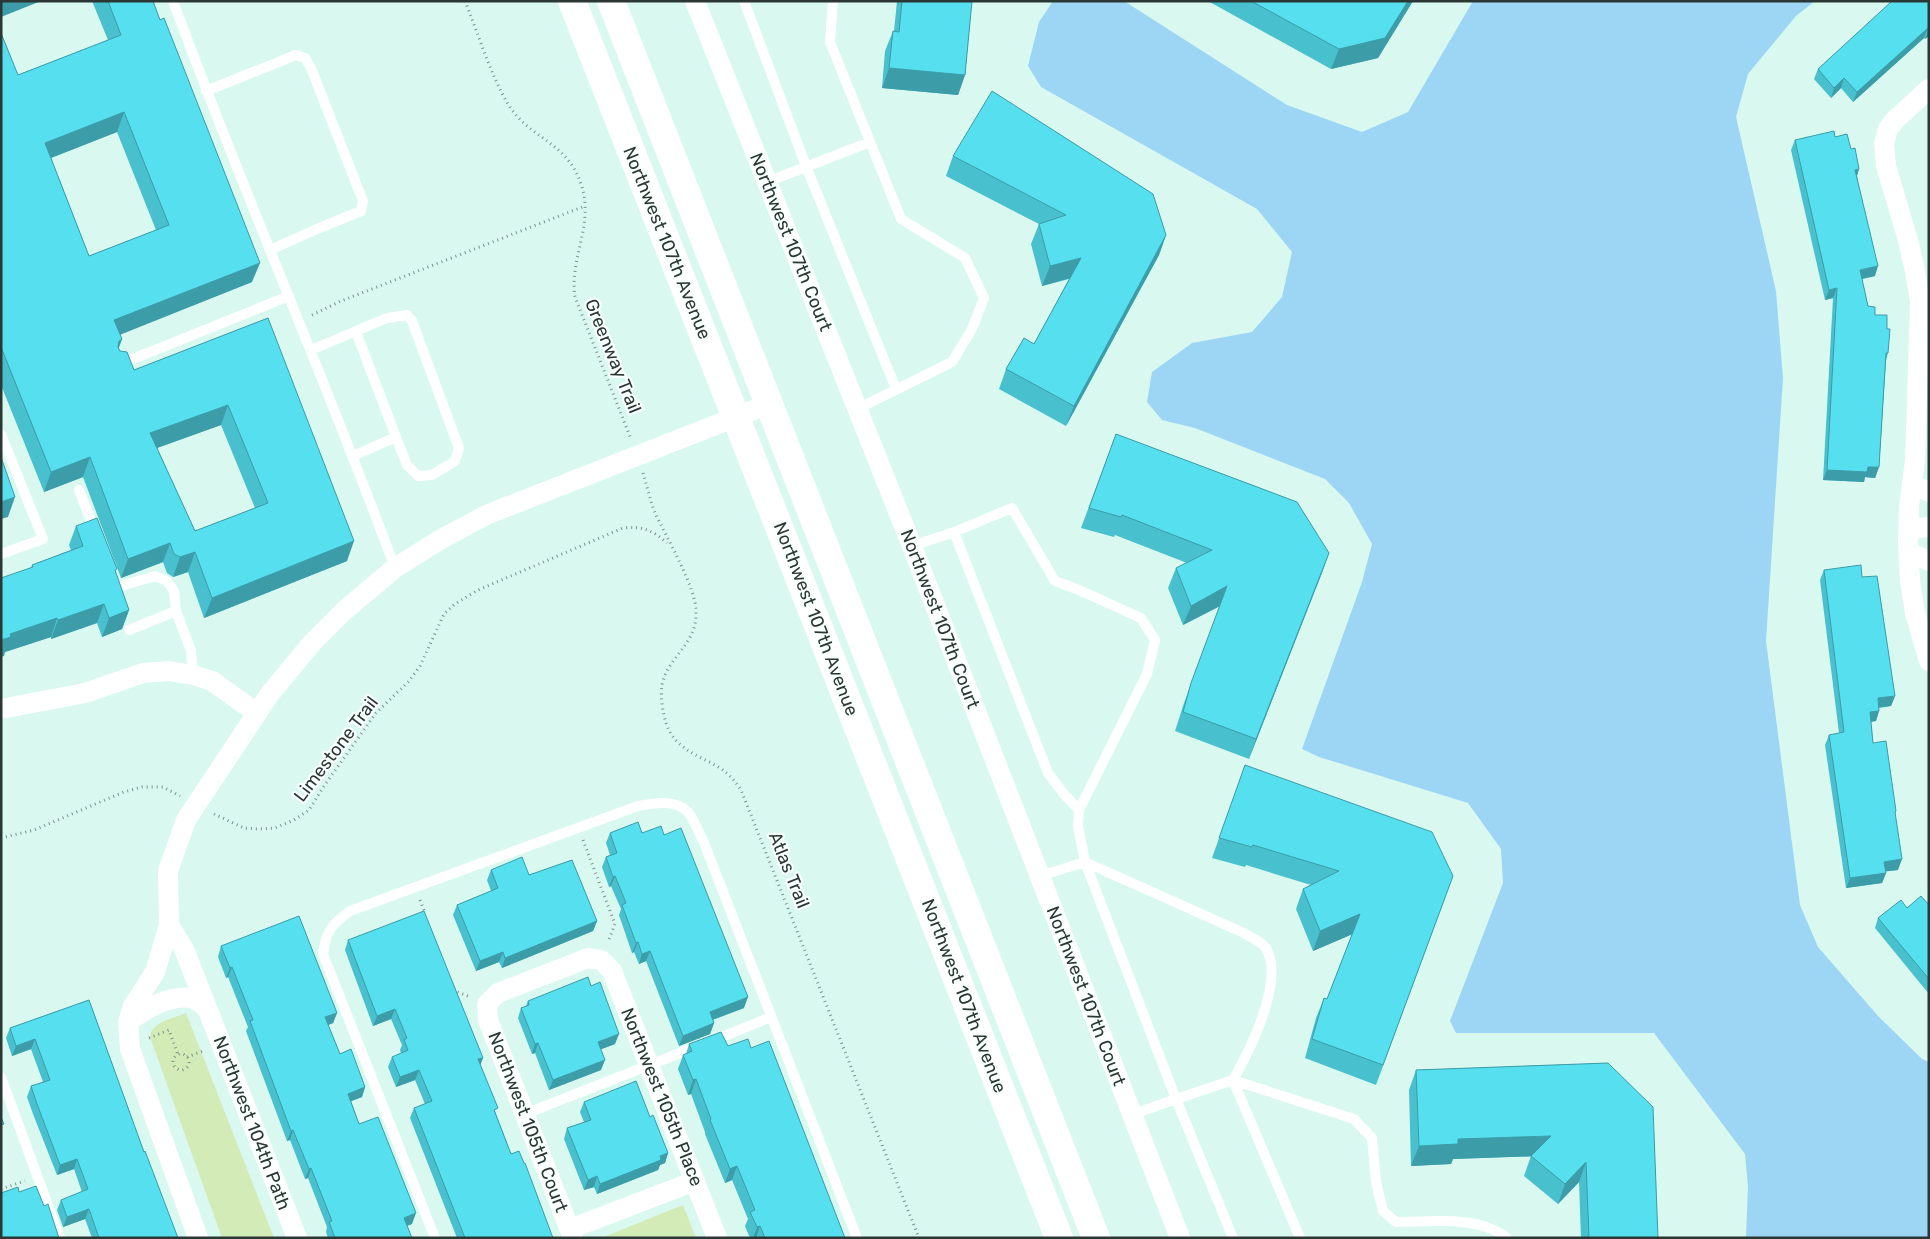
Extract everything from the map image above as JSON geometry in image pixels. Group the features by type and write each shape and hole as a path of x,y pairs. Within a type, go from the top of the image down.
{"main road":[{"name":"Northwest 107th Avenue","path":"572,1 1059,1238"},
{"name":"Northwest 107th Avenue","path":"611,1 1096,1238"}],"street":[{"name":"Northwest 107th Court","path":"695,1 912,546 1180,1238"},
{"path":"1929,89 1895,120 1888,129 1884,143 1886,166 1915,271 1926,344 1915,460 1920,488 1908,529 1908,552 1910,581 1922,608 1929,661"},
{"path":"198,1238 130,1049 128,1022 133,1006 155,972 169,925 168,871 186,820 257,713 287,672 311,644 345,610 395,568 438,541 486,515 637,454 769,404"},
{"path":"1908,529 1929,527"},
{"path":"1908,552 1929,560"},
{"path":"1,710 85,693 143,673 169,671 193,675 212,681 257,713"},
{"name":"Northwest 104th Path","path":"169,925 184,949 297,1238"},
{"path":"487,1004 498,993 588,958 602,960"},
{"name":"Northwest 105th Place","path":"602,960 612,970 717,1238"},
{"path":"128,1022 144,1010 176,998 192,998 207,1008"},
{"name":"Northwest 105th Court","path":"487,1004 488,1020 571,1234"},
{"path":"571,1234 695,1181"}],"lane":[{"path":"173,1 206,90 354,456 395,568"},
{"path":"744,1 806,166 896,389"},
{"path":"833,1 830,42 902,219 965,258 984,298 972,329 952,362 857,409"},
{"path":"206,90 296,55 305,58 311,68 363,201 360,212 317,228 270,250"},
{"path":"767,182 870,142"},
{"path":"117,365 289,296"},
{"path":"311,350 387,318 406,314 412,321 459,448 455,461 432,474 418,476 408,465 356,332"},
{"path":"1,434 43,539 1,554"},
{"path":"354,456 396,438"},
{"path":"79,490 100,545"},
{"path":"912,546 954,532 1012,508 1055,582 1079,590 1141,618 1155,640 1147,674 1079,810 1078,826 1086,862 1176,1099 1234,1238"},
{"path":"954,532 1048,773 1079,810"},
{"path":"111,573 117,587 155,576 167,581 174,592 176,611 191,651 193,675"},
{"path":"129,630 176,611"},
{"path":"435,1238 324,954 326,937 333,924 350,911 638,806 657,802 673,805 688,812 703,840 857,1238"},
{"path":"1040,876 1086,862 1244,932 1266,946 1272,966 1268,995 1253,1044 1233,1080"},
{"path":"526,1114 771,1018"},
{"path":"1,1077 60,1238"},
{"path":"1233,1080 1300,1238"},
{"path":"1131,1115 1233,1080 1354,1119 1372,1138 1376,1182 1383,1211 1396,1222 1474,1223 1496,1230 1506,1238"}],"path":[{"name":"Greenway Trail","path":"465,1 508,104 531,131 556,146 567,157 581,184 585,206 584,229 574,278 575,297 637,454 654,510 670,545"},
{"path":"299,321 340,300 585,206"},
{"name":"Limestone Trail","path":"1,838 34,830 124,792 142,787 163,787 244,828 275,828 294,820 309,810 376,713 409,681 420,666 444,614 454,604 478,590 623,528 638,527 656,533 670,545"},
{"name":"Atlas Trail","path":"670,545 691,589 696,609 695,628 686,645 672,663 662,685 666,724 674,738 689,753 720,768 733,778 742,790 919,1238"},
{"path":"578,828 615,924 602,960"},
{"path":"415,887 428,922"},
{"path":"452,982 455,991 487,1004"},
{"path":"146,1039 169,1030 178,1054"},
{"path":"178,1054 184,1055 188,1059 188,1064 182,1070 177,1070 173,1064 173,1058 178,1054"},
{"path":"1,1189 37,1176"}],"green space":[{"path":"186,1013 274,1238 222,1238 150,1037 151,1032 159,1024"},
{"path":"683,1205 696,1238 601,1238"}],"water":[{"path":"1053,1 1124,1 1287,105 1362,132 1408,112 1473,1 1815,1 1796,16 1748,74 1736,117 1776,291 1783,378 1766,641 1800,905 1818,947 1878,1016 1922,1059 1929,1062 1929,1238 1746,1238 1748,1186 1745,1154 1654,1033 1456,1033 1450,1021 1503,883 1501,849 1468,803 1319,757 1302,749 1362,582 1372,544 1349,503 1325,479 1195,428 1162,420 1147,402 1152,372 1192,343 1252,332 1282,297 1292,252 1257,209 1041,87 1028,66 1039,22"}],"building":[{"path":"108,1 153,1 160,20 164,18 260,263 114,320 122,339 119,341 118,347 120,351 127,352 134,370 268,318 354,541 212,598 195,552 180,557 174,554 170,543 128,559 90,457 51,472 1,347 1,33 18,75 121,35","holes":["124,112 169,225 89,256 45,143","228,405 268,503 195,531 150,433"]},
{"path":"902,1 972,1 965,75 889,68 893,31 899,32"},
{"path":"1251,1 1408,1 1385,38 1339,49"},
{"path":"1892,1 1929,1 1929,29 1857,92 1844,78 1834,88 1818,69"},
{"path":"992,91 1153,194 1166,235 1074,406 1006,369 1024,338 1034,344 1081,258 1050,266 1039,224 1066,215 953,156"},
{"path":"1834,131 1835,137 1847,134 1851,149 1855,148 1859,169 1855,170 1878,266 1860,270 1868,306 1875,307 1875,315 1887,315 1887,329 1890,329 1888,353 1886,353 1879,467 1868,467 1867,472 1827,470 1837,288 1829,290 1795,140"},
{"path":"1116,434 1297,502 1329,553 1256,739 1183,712 1191,683 1227,586 1191,606 1176,568 1212,550 1122,515 1121,517 1089,508"},
{"path":"1,457 15,497 1,502"},
{"path":"97,518 117,569 115,570 129,610 109,618 104,604 10,634 11,637 1,640 1,578 83,546 76,526"},
{"path":"1861,565 1862,577 1877,576 1895,696 1878,698 1879,711 1870,712 1873,743 1886,741 1902,859 1884,862 1886,873 1850,878 1829,735 1844,732 1824,570"},
{"path":"1245,765 1432,832 1453,876 1383,1065 1312,1039 1324,998 1327,999 1360,914 1320,931 1303,889 1339,871 1253,845 1252,847 1219,838"},
{"path":"638,822 642,833 661,826 664,835 681,828 748,997 710,1012 714,1023 683,1036 650,951 642,954 638,942 636,943 622,905 626,903 615,876 613,877 606,857 617,853 610,833"},
{"path":"522,857 529,875 572,860 597,921 505,958 503,952 480,961 457,905 498,888 491,870"},
{"path":"1921,896 1929,905 1929,979 1878,918 1901,900 1907,908"},
{"path":"424,911 483,1058 478,1059 498,1108 494,1110 511,1154 519,1151 525,1163 553,1238 465,1238 414,1108 432,1101 419,1070 400,1077 392,1057 408,1050 404,1040 407,1038 395,1009 377,1016 348,940"},
{"path":"299,916 337,1013 325,1017 340,1054 351,1049 365,1087 348,1094 359,1124 378,1117 416,1213 404,1218 412,1238 335,1238 329,1222 332,1221 311,1168 309,1169 293,1130 291,1131 250,1021 253,1020 232,967 230,968 221,946"},
{"path":"588,977 591,986 600,982 619,1034 598,1042 605,1060 553,1080 538,1043 535,1044 521,1008 529,1005 528,1001"},
{"path":"89,1000 144,1152 178,1238 99,1238 89,1209 67,1217 61,1200 88,1189 77,1159 60,1165 37,1104 31,1086 50,1080 35,1039 16,1046 10,1028"},
{"path":"721,1032 728,1046 748,1039 751,1048 769,1041 845,1238 765,1238 760,1226 757,1227 750,1212 755,1210 737,1166 730,1169 696,1079 693,1080 683,1055 692,1051 689,1044"},
{"path":"1608,1063 1653,1107 1658,1238 1589,1238 1586,1162 1565,1184 1531,1156 1551,1136 1458,1139 1458,1144 1419,1146 1416,1070"},
{"path":"636,1081 650,1117 653,1115 668,1153 660,1156 661,1160 600,1184 597,1176 588,1180 567,1128 591,1120 584,1102"},
{"path":"36,1186 44,1206 48,1204 59,1238 1,1238 1,1193 18,1187 19,1192"}]}
